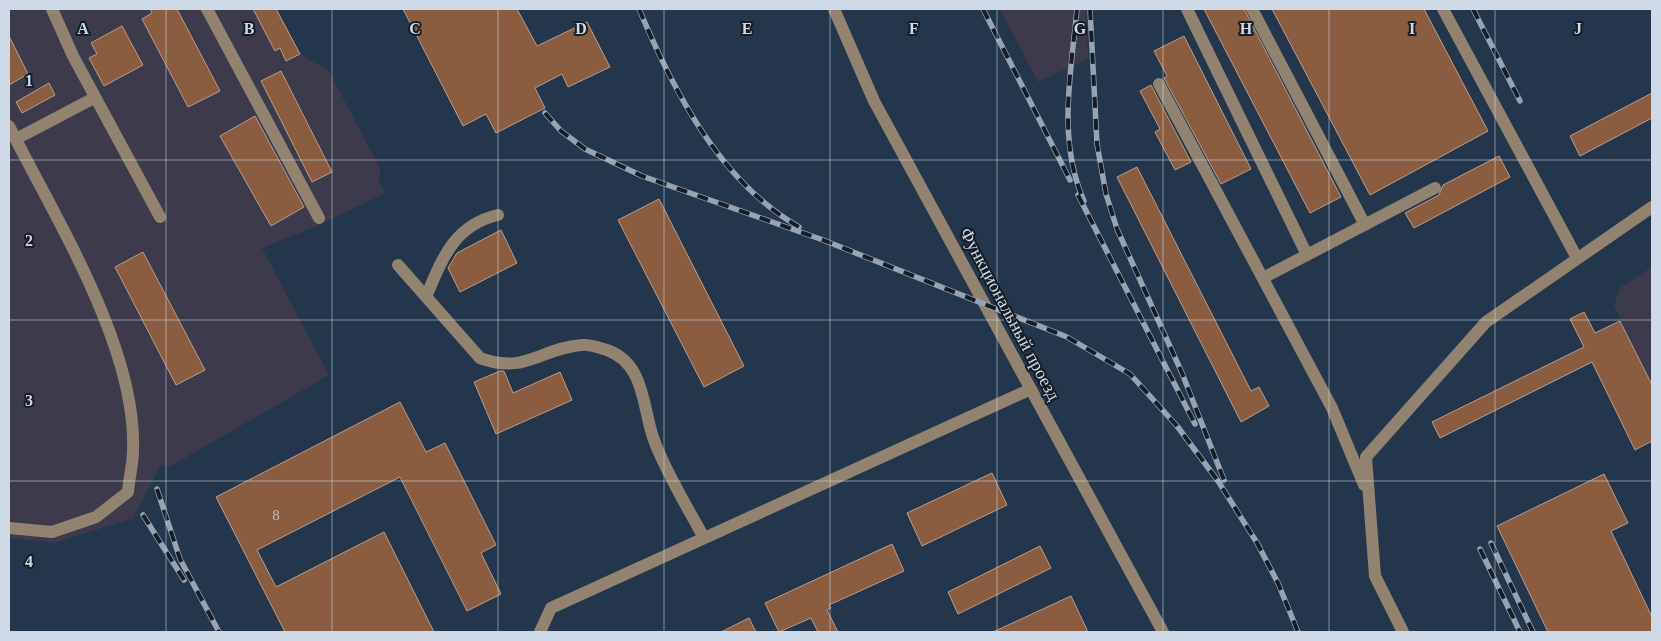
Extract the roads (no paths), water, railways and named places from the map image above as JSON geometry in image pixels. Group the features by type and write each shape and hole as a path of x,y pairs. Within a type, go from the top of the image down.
{"street":[{"path":"52,9 94,98 160,218"},
{"path":"207,9 319,218"},
{"name":"Функциональный проезд","path":"834,9 874,101 1163,632"},
{"path":"1187,9 1308,255"},
{"path":"1252,9 1365,225"},
{"path":"1444,9 1577,258"},
{"path":"1159,84 1332,408 1369,497"},
{"path":"16,139 94,98"},
{"path":"9,126 77,255 116,350 130,407 133,450 128,492 96,517 52,532 9,528"},
{"path":"1263,278 1436,188"},
{"path":"1403,632 1375,576 1366,457 1486,322 1652,207"},
{"path":"426,297 440,264 454,241 478,220 498,214"},
{"path":"398,265 480,358 495,363 526,363 562,349 584,344 600,348 625,359 642,392 654,440 704,538"},
{"path":"540,632 551,608 1031,389"}],"railway":[{"path":"639,9 667,71 702,132 745,185 771,208 799,227"},
{"path":"983,9 1070,180"},
{"path":"1077,9 1069,82 1068,130 1076,178 1084,201"},
{"path":"1090,9 1097,144 1106,194 1117,229 1182,373 1224,480"},
{"path":"1473,9 1520,101"},
{"path":"545,113 561,131 585,149 642,176 823,240 1067,337 1130,374 1177,426 1218,481 1259,546"},
{"path":"1078,195 1195,424"},
{"path":"157,489 180,559 219,632"},
{"path":"143,515 184,580"},
{"path":"1256,541 1278,583 1298,632"},
{"path":"1491,543 1533,632"},
{"path":"1480,549 1520,632"}]}
